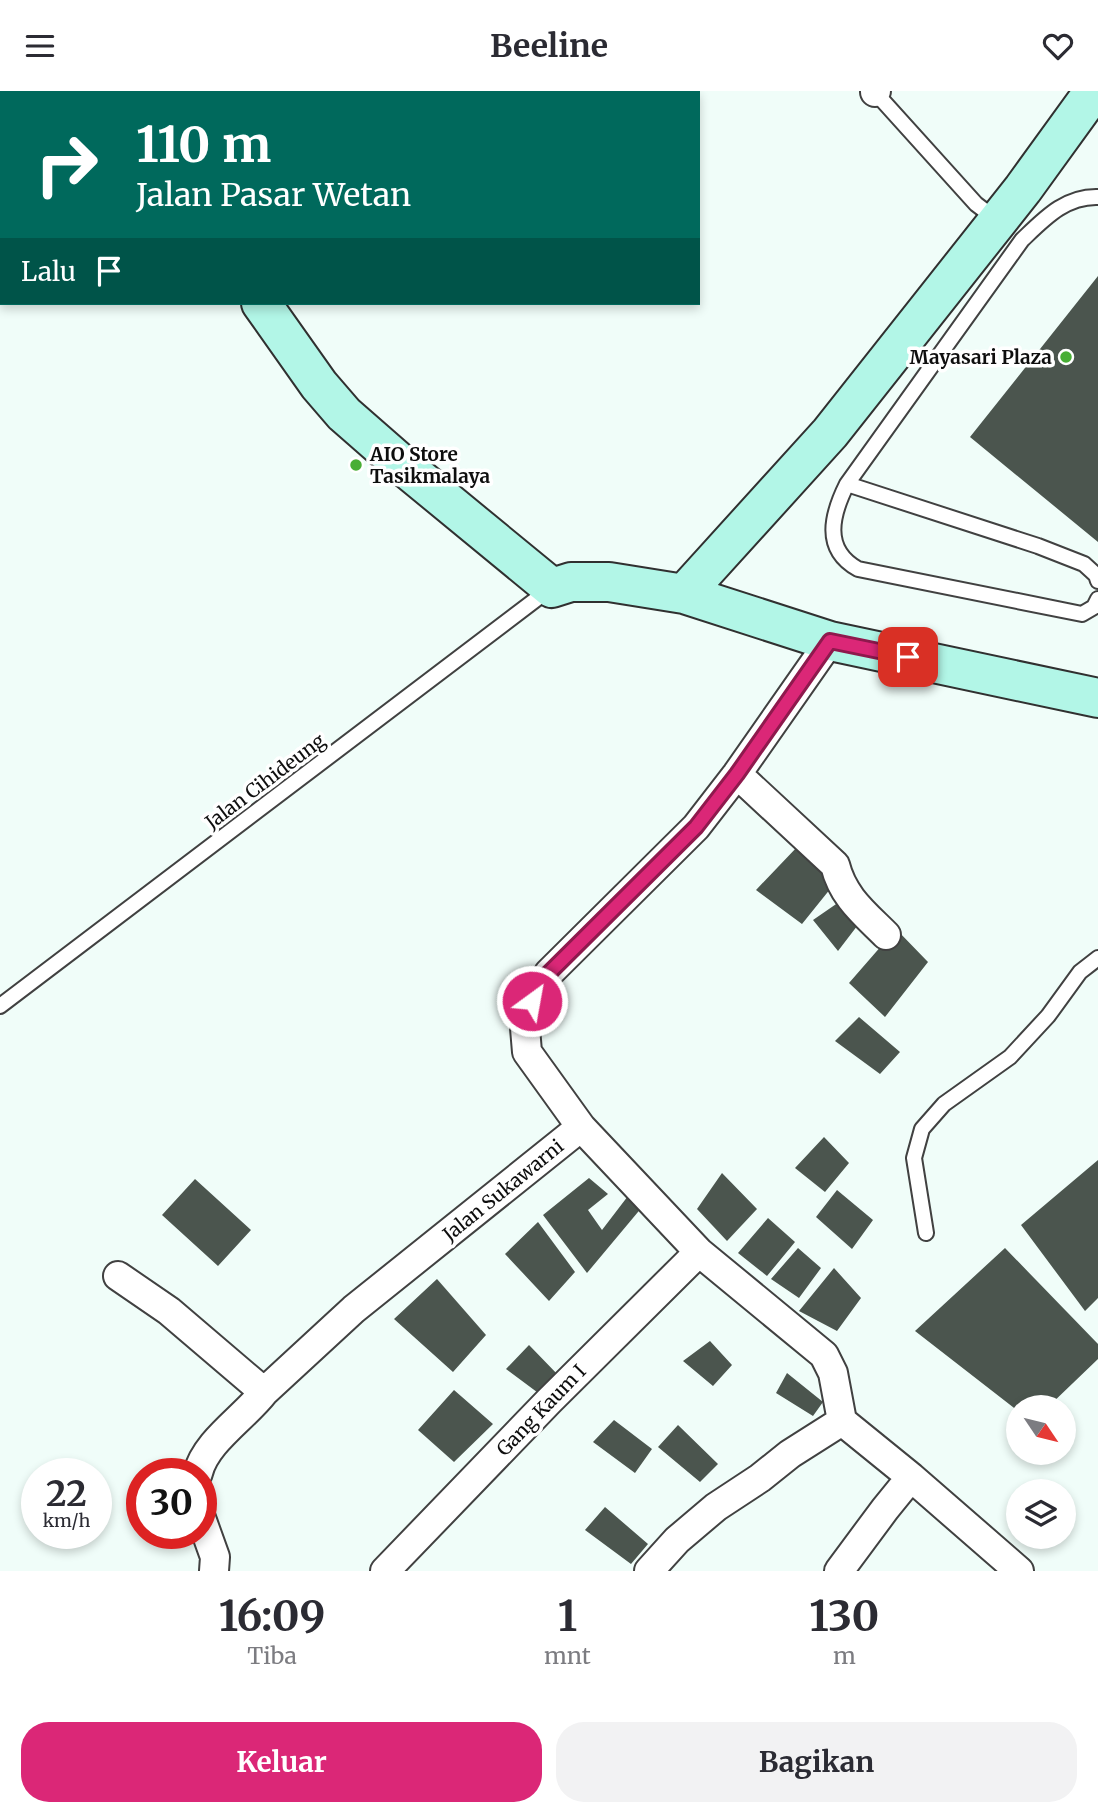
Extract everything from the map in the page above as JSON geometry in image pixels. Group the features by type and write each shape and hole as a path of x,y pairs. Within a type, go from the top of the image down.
{"main road":[{"path":"684,594 830,433 1023,189 1094,91"},
{"path":"262,305 319,385 344,414 552,588 571,582 601,582 684,594 830,641 1098,698"}],"street":[{"name":"Jalan Sukawarni","path":"205,1458 218,1439 264,1392 354,1309 581,1127 527,1052 525,1028 532,1001 549,973 696,827 737,774 830,641"},
{"path":"737,774 835,865 846,894 886,935"},
{"path":"581,1127 699,1252 824,1355 833,1373 842,1422 1019,1571"},
{"name":"Gang Kaum I","path":"385,1571 549,1401 699,1252"},
{"path":"118,1276 169,1311 264,1392"},
{"path":"649,1571 677,1540 716,1507 790,1454 842,1422"},
{"path":"839,1571 911,1478"},
{"path":"212,1549 215,1557 214,1571"}],"lane":[{"path":"875,91 976,204 998,221"},
{"path":"1098,198 1066,203 1044,218 1022,240 847,484 838,502 834,523 834,541 839,553 846,562 858,569 1082,614 1094,607 1098,599"},
{"path":"847,484 1084,563 1096,575 1098,581"},
{"name":"Jalan Cihideung","path":"0,1006 552,588"},
{"path":"926,1233 914,1158 922,1129 944,1104 1010,1057 1048,1016 1080,972 1098,958"}],"building":[{"name":"Mayasari Plaza","path":"1098,276 1098,542 970,437"},
{"path":"798,846 835,883 802,924 756,890"},
{"path":"842,900 864,917 838,951 813,920"},
{"path":"896,929 928,962 885,1017 849,983"},
{"path":"859,1017 900,1052 880,1074 835,1041"},
{"path":"824,1137 849,1163 825,1192 795,1168"},
{"path":"1098,1160 1098,1298 1085,1311 1021,1225"},
{"path":"722,1173 757,1209 727,1241 697,1209"},
{"path":"589,1178 608,1194 588,1210 602,1230 628,1196 643,1206 587,1273 543,1215"},
{"path":"195,1179 251,1230 218,1266 162,1215"},
{"path":"837,1190 873,1220 852,1249 816,1217"},
{"path":"768,1218 795,1242 767,1276 738,1253"},
{"path":"538,1222 575,1272 549,1301 505,1254"},
{"path":"798,1248 821,1268 799,1298 771,1279"},
{"path":"1005,1248 1098,1344 1098,1359 1060,1395 1006,1395 1006,1402 915,1331"},
{"path":"834,1268 861,1298 837,1331 799,1311"},
{"path":"437,1279 486,1335 453,1372 394,1319"},
{"path":"710,1341 732,1365 713,1386 683,1361"},
{"path":"529,1345 561,1378 549,1401 506,1369"},
{"path":"787,1373 823,1402 813,1416 776,1393"},
{"path":"454,1390 493,1424 454,1462 418,1430"},
{"path":"614,1420 652,1449 635,1473 593,1442"},
{"path":"678,1425 718,1464 700,1482 658,1447"},
{"path":"605,1507 648,1544 631,1564 585,1530"}],"place":[{"name":"Mayasari Plaza","path":"1066,357"},
{"name":"AIO Store Tasikmalaya","path":"356,465"}],"route":[{"path":"532,1001 549,973 696,827 737,774 830,641 908,657"}]}
